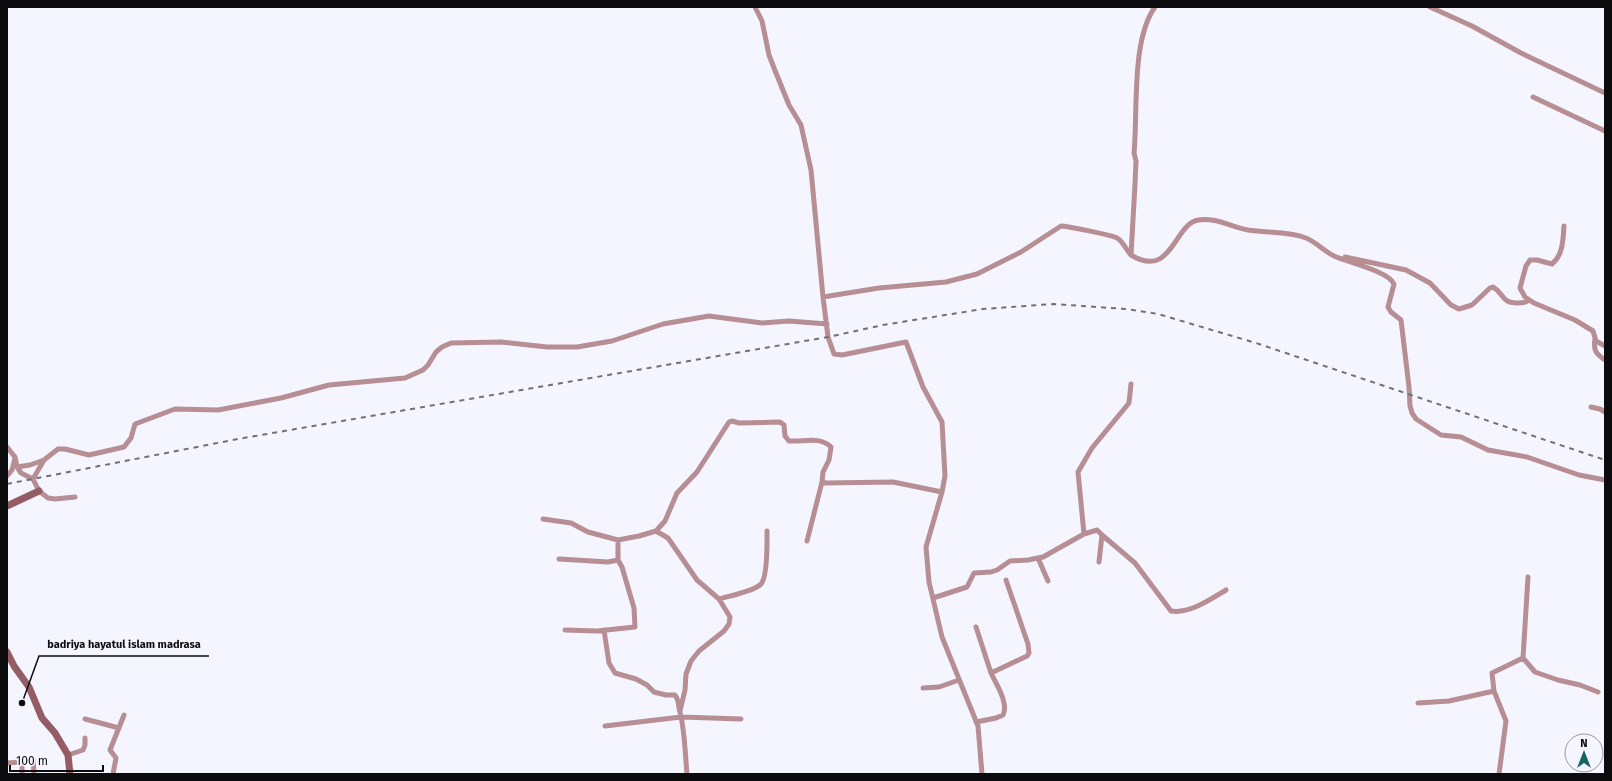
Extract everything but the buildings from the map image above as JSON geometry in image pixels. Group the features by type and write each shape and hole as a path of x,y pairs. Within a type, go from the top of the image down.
{"main road":[{"path":"7,506 39,491"},
{"path":"7,652 14,666 29,686 42,718 55,733 68,756 70,774"}],"street":[{"path":"755,7 762,21 769,55 774,68 789,105 801,125 810,170 823,297 830,346 834,354 837,355 906,342 923,387 942,422 945,476 942,492 926,547 929,582 942,637 978,726 982,774"},
{"path":"1131,255 1139,59 1145,25 1155,7"},
{"path":"1430,7 1472,26 1521,53 1605,93"},
{"path":"1532,97 1605,131"},
{"path":"823,297 879,288 946,282 977,274 1021,252 1061,226 1068,226 1117,238 1131,255 1137,259 1147,261 1154,261 1169,252 1176,240 1191,223 1196,220 1216,221 1247,230 1306,238 1316,243 1332,255 1378,272 1393,281 1394,284 1388,307 1391,312 1401,320 1410,387 1410,406 1416,419 1441,435 1461,437 1488,450 1528,457 1579,475 1605,480"},
{"path":"1564,226 1563,244 1558,259 1552,264 1537,260 1530,260 1526,266 1520,288 1525,297 1529,300 1593,331 1595,339 1594,349 1596,353 1605,360"},
{"path":"1332,255 1406,270 1430,283 1451,304 1459,309 1472,306 1490,288 1493,287 1498,290 1506,302 1524,303 1529,300"},
{"path":"1339,258 1347,258"},
{"path":"17,467 30,465 44,460 58,449 65,449 88,455 124,447 131,438 135,424 175,409 218,410 281,398 329,385 405,378 423,370 442,347 451,343 501,342 548,347 577,347 612,341 663,324 709,316 762,323 789,321 827,324"},
{"path":"1595,339 1605,346"},
{"path":"1084,534 1078,472 1092,448 1129,403 1131,384"},
{"path":"1591,407 1605,412"},
{"path":"543,519 570,523 588,532 618,540 656,531 665,521 677,493 697,472 728,424 732,421 739,423 780,422 784,424 785,436 789,440 820,440 826,442 831,447 829,460 823,472 822,482 806,541"},
{"path":"7,448 15,457 17,467 21,473 33,479 39,491 48,498 55,499 75,497"},
{"path":"7,476 12,470 15,457"},
{"path":"33,479 44,460"},
{"path":"822,482 893,482 942,492"},
{"path":"719,599 761,584 767,555 767,530"},
{"path":"933,598 967,587 974,573 991,572 997,570 1010,561 1038,558 1054,552 1084,534 1097,530 1135,562 1171,611 1179,612 1203,604 1226,590"},
{"path":"656,531 668,538 697,580 719,599 730,617 729,624 724,631 699,651 691,661 686,674 685,690 680,711"},
{"path":"1099,562 1102,535"},
{"path":"565,630 597,632 635,627 634,608 622,567 618,560 618,540"},
{"path":"559,558 608,562 618,560"},
{"path":"1038,558 1048,581"},
{"path":"1528,577 1524,658 1535,672 1558,680 1580,685 1598,692"},
{"path":"991,673 1027,656 1029,653 1028,644 1006,580"},
{"path":"976,628 991,673 1003,701 1005,711 1003,715 996,718 976,722"},
{"path":"604,630 609,663 615,673 636,679 647,685 654,692 674,695 678,699 684,723 687,774"},
{"path":"1499,774 1506,721 1494,691 1492,673 1524,658"},
{"path":"923,688 939,686 959,680"},
{"path":"1418,703 1450,701 1494,691"},
{"path":"113,774 116,758 110,750 124,715"},
{"path":"605,726 682,717 741,719"},
{"path":"85,718 118,728"},
{"path":"68,756 83,750 85,738"},
{"path":"7,763 20,762 22,759 33,759 34,774"},
{"path":"20,762 22,765 22,774"}],"railway":[{"path":"7,484 238,439 828,337 883,325 983,309 1053,304 1126,309 1158,314 1256,343 1605,460"}],"place":[{"name":"badriya hayatul islam madrasa","path":"22,703"}]}
